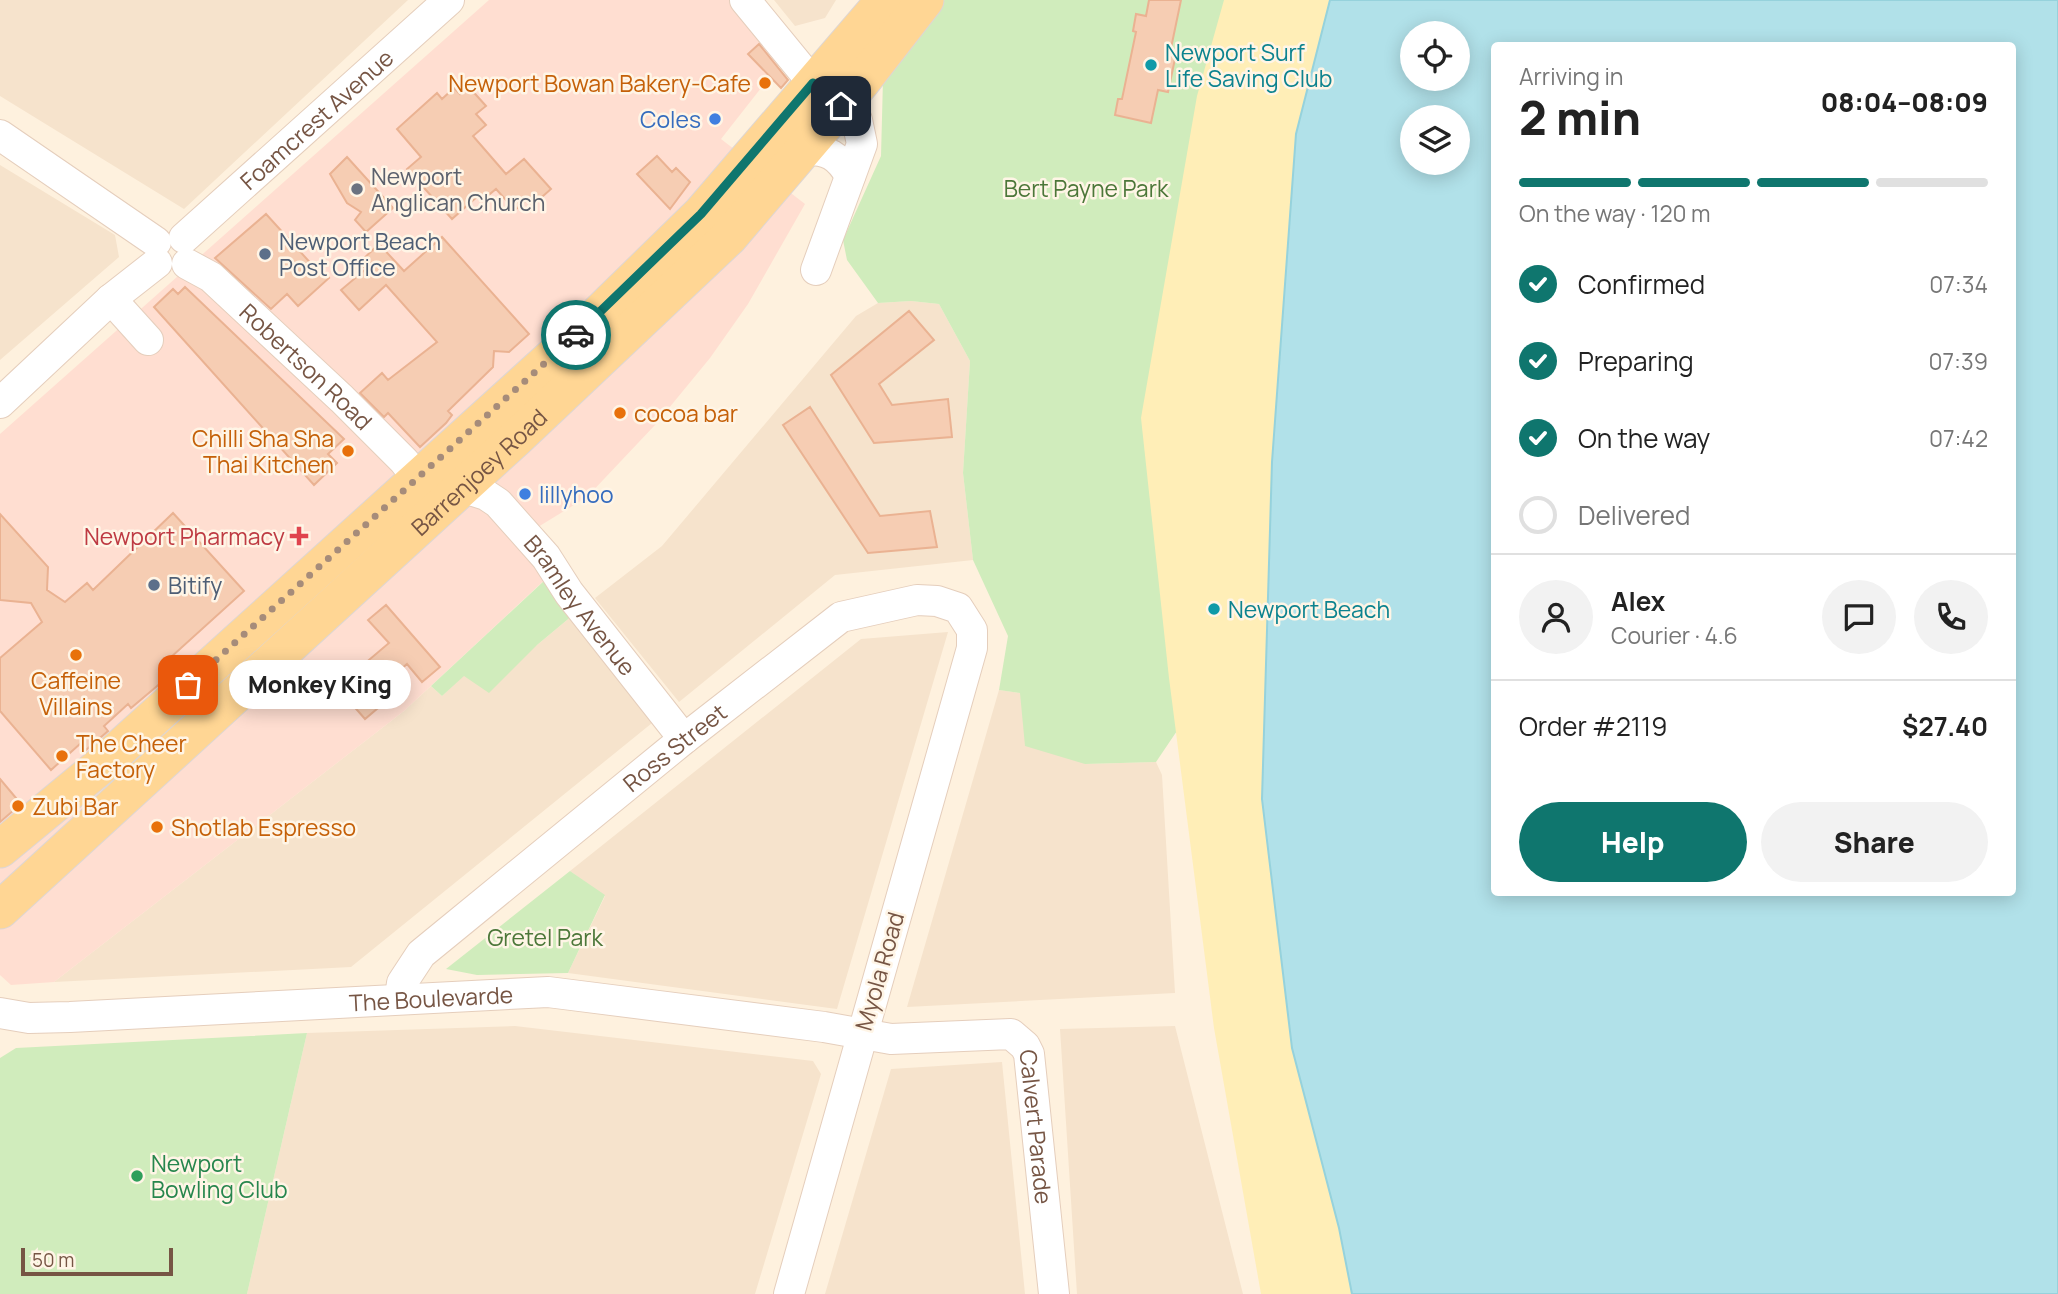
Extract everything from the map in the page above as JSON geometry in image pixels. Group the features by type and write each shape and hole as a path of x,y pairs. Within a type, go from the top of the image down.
{"main road":[{"name":"Barrenjoey Road","path":"0,849 98,768 568,343 701,214 885,0"},
{"name":"Barrenjoey Road","path":"0,910 729,237 805,150 925,0"}],"street":[{"name":"Foamcrest Avenue","path":"0,403 111,299 171,252 449,0"},
{"path":"745,0 813,83 857,120 861,131 862,144 816,270"},
{"name":"Robertson Road","path":"0,135 211,277 332,390 404,461 418,479"},
{"path":"805,150 822,149 834,155 850,176"},
{"path":"111,299 148,340"},
{"name":"Bramley Avenue","path":"461,487 498,503 546,557 569,593 684,739"},
{"name":"Ross Street","path":"400,997 402,984 421,954 684,739 841,617 898,602 917,600 949,604 958,608 968,622 972,648"},
{"name":"Myola Road","path":"789,1294 972,648"},
{"name":"The Boulevarde","path":"0,1013 29,1018 70,1017 400,997 548,992 861,1033"},
{"name":"Calvert Parade","path":"861,1033 891,1040 1004,1033 1018,1038 1025,1046 1030,1065 1054,1294"}],"shaded area":[{"path":"0,0 408,0 184,209 0,96"},
{"path":"489,0 730,0 780,64 721,139 805,204 748,304 710,358 655,425 587,497 538,527 565,561 404,711 54,982 11,985 0,975 0,434"},
{"path":"774,0 836,0 825,18 795,26"},
{"path":"0,165 115,235 119,257 0,360"},
{"path":"911,301 939,304 970,361 963,473 973,560 835,575 679,702 595,598 662,546 856,316 878,303"},
{"path":"573,615 657,719 351,967 54,982 404,711 431,686 442,696 463,676 537,645"},
{"path":"948,632 837,1009 568,973 605,896 570,871 861,639"},
{"path":"999,690 1020,693 1085,764 1156,762 1162,775 1175,993 907,1007"},
{"path":"515,1026 813,1061 821,1074 755,1294 247,1294 307,1033"},
{"path":"1175,1026 1243,1294 1077,1294 1060,1029"},
{"path":"1002,1062 1025,1294 825,1294 891,1069"}],"green space":[{"name":"Bert Payne Park","path":"937,0 1262,0 1241,636 1156,762 1085,764 1025,746 1020,693 999,690 1008,636 973,560 963,473 970,361 939,304 911,301 878,303 847,260 843,240 881,156 883,79"},
{"path":"545,580 573,615 537,645 489,693 464,676 442,696 431,686"},
{"name":"Gretel Park","path":"570,871 605,895 568,973 477,975 446,969"},
{"name":"Newport Bowling Club","path":"307,1033 247,1294 0,1294 0,1058 16,1048"}],"sand":[{"name":"Newport Beach","path":"1224,0 1330,0 1296,134 1272,462 1262,799 1292,1048 1339,1228 1352,1294 1261,1294 1214,1028 1169,678 1141,418 1197,96"}],"water":[{"path":"1330,0 2058,0 2058,1294 1352,1294 1339,1228 1292,1048 1262,799 1272,462 1296,134"}],"building":[{"name":"Newport Surf Life Saving Club","path":"1149,0 1181,0 1170,53 1176,54 1168,92 1158,90 1151,123 1115,115 1118,99 1122,99 1136,32 1133,31 1136,14 1146,16"},
{"path":"759,44 788,80 781,88 748,54"},
{"path":"468,86 486,106 476,114 486,125 473,136 506,174 524,159 551,189 534,204 529,198 515,210 496,189 485,198 479,195 452,219 407,169 421,157 397,129 437,93 442,99 454,88 460,94"},
{"path":"657,156 672,172 676,168 690,182 670,209 637,174"},
{"name":"Newport Anglican Church","path":"347,157 393,208 366,232 355,220 361,212 347,203 330,174"},
{"path":"266,214 315,268 319,266 329,278 298,306 287,294 271,309 215,258"},
{"path":"442,237 529,334 509,352 494,351 493,367 448,411 452,415 446,423 420,447 388,413 384,417 360,393 382,373 388,380 437,342 386,285 359,310 341,290 366,269 360,262 379,244 404,271"},
{"path":"185,287 344,439 328,454 337,463 314,485 154,307 173,289 178,294"},
{"path":"909,311 934,340 879,384 892,405 948,399 952,437 874,443 831,375"},
{"path":"810,407 880,516 930,511 937,547 868,553 783,425"},
{"path":"173,513 244,591 160,667 169,676 131,708 128,704 104,726 108,731 86,750 81,743 51,770 0,711 0,658 42,622 31,603 0,600 0,514 48,567 47,590 65,602 87,583 93,590"},
{"path":"386,605 440,667 422,682 407,664 376,691 385,702 365,719 337,687 389,643 368,620"},
{"path":"0,779 21,804 0,822"}],"way so far":[{"path":"188,685 576,335"}],"place":[{"name":"Newport Surf Life Saving Club","path":"1151,65"},
{"name":"Newport Bowan Bakery-Cafe","path":"765,83"},
{"name":"Coles","path":"715,119"},
{"name":"Newport Anglican Church","path":"357,189"},
{"name":"Newport Beach Post Office","path":"265,254"},
{"name":"cocoa bar","path":"620,413"},
{"name":"Chilli Sha Sha Thai Kitchen","path":"348,451"},
{"name":"lillyhoo","path":"525,494"},
{"name":"Newport Pharmacy","path":"299,536"},
{"name":"Bitify","path":"154,585"},
{"name":"Newport Beach","path":"1214,609"},
{"name":"Caffeine Villains","path":"76,655"},
{"name":"Monkey King","path":"188,685"},
{"name":"The Cheer Factory","path":"62,756"},
{"name":"Zubi Bar","path":"18,806"},
{"name":"Shotlab Espresso","path":"157,827"},
{"name":"Newport Bowling Club","path":"137,1176"}],"route":[{"path":"576,335 701,214 813,83 841,106"}]}
